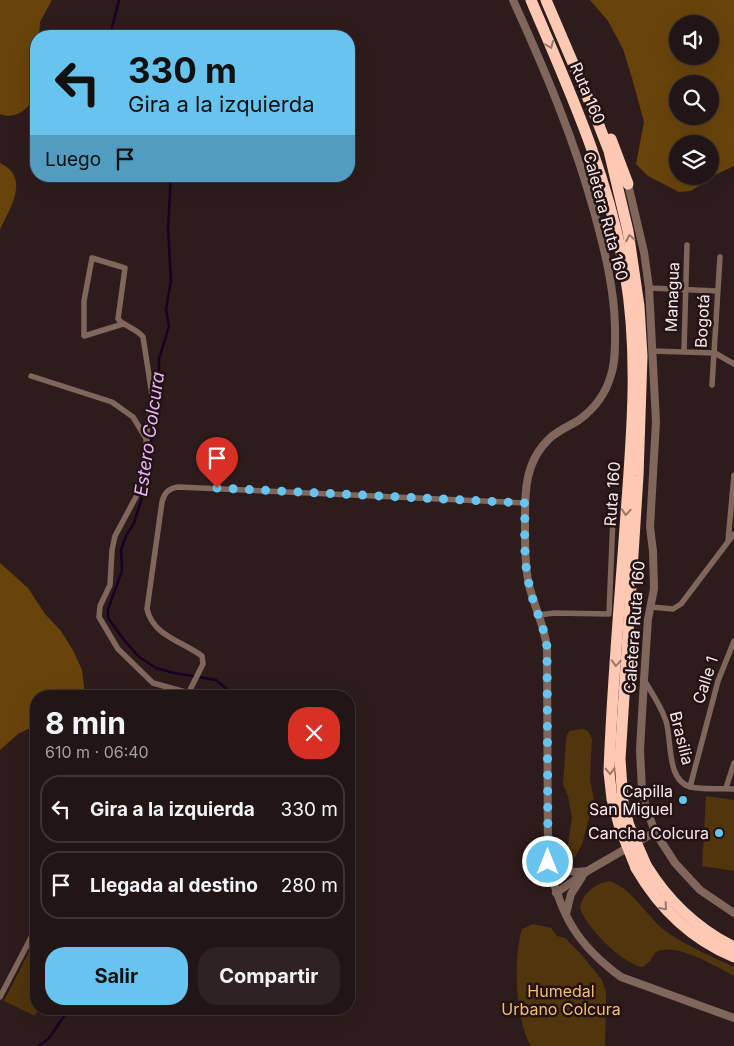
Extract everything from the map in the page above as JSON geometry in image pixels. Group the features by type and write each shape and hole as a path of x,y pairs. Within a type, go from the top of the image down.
{"highway":[{"name":"Ruta 160","path":"531,0 579,111 599,165 614,220 629,303 634,359 632,434 609,772 612,799 625,823 651,892 680,924 702,941 734,957"},
{"name":"Ruta 160","path":"546,0 593,110 608,151 623,204 634,264 641,331 642,365 636,525 620,750 621,789 625,823"},
{"path":"593,110 613,144 628,184"},
{"name":"Ruta 160","path":"641,866 686,915 713,935 734,947"}],"street":[{"name":"Caletera Ruta 160","path":"513,0 551,85 581,169 608,267 615,326 613,368 607,386 592,409 556,433 538,452 527,476 525,503 527,576 546,636 547,652 548,862 556,893 565,915 589,949 621,977 734,1018"},
{"name":"Caletera Ruta 160","path":"628,184 644,252 649,288 656,422 650,528 654,570 651,607 648,619 640,776 645,804 655,832 675,863 691,882 710,898 734,913"},
{"name":"Managua","path":"684,351 687,245"},
{"name":"Bogotá","path":"712,385 720,257"},
{"path":"123,324 84,336 84,301 92,258 125,268 118,318 123,324 138,330 143,337 152,395 147,440 136,495 115,536 112,550 110,585 100,606 98,617 118,650 153,683 173,690"},
{"path":"649,288 718,291"},
{"path":"653,351 715,353 734,364"},
{"path":"32,376 112,402 133,417 147,440"},
{"path":"728,543 734,475"},
{"path":"190,690 203,664 202,656 165,635 156,627 150,618 148,608 162,502 164,494 170,489 178,487 525,503"},
{"path":"539,615 554,613 609,614 613,517"},
{"path":"651,607 673,609 681,604 734,534"},
{"name":"Calle 1","path":"690,787 718,681 734,641"},
{"name":"Brasilia","path":"644,680 657,700 666,720 674,770 681,781 690,787 734,789"},
{"path":"726,788 734,763"},
{"path":"556,893 588,870 655,832"},
{"path":"548,862 558,868 569,871 588,870"},
{"path":"565,915 571,894 578,881 588,870"},
{"path":"0,997 30,940"}],"green space":[{"path":"583,729 588,731 592,739 590,780 594,800 582,844 574,859 571,859 566,856 572,818 568,796 563,784 566,742 570,731"},
{"name":"Cancha Colcura","path":"706,796 734,800 734,871 702,866"},
{"name":"Humedal Urbano Colcura","path":"610,881 619,885 633,897 653,920 668,933 734,967 734,976 695,956 674,950 656,952 643,967 626,960 597,934 580,908 581,903 590,890"},
{"name":"Humedal Urbano Colcura","path":"533,924 551,928 557,936 565,938 602,980 606,992 605,1046 531,1046 526,1035 519,1005 517,956 522,929"},
{"path":"30,950 30,1014 4,1001"}],"shaded area":[{"path":"0,0 52,0 40,22 39,30 30,30 30,104 18,114 6,116 0,114"},
{"path":"590,0 734,0 734,166 719,173 719,135 669,135 669,185 700,185 691,191 679,192 648,176 636,164 644,122 623,49 608,21"},
{"path":"0,163 9,169 16,185 13,203 0,230"},
{"path":"0,563 28,588 45,614 61,631 82,670 84,690 30,690 30,728 18,734 0,750"}],"waterway":[{"name":"Estero Colcura","path":"112,30 119,0"},
{"name":"Estero Colcura","path":"171,182 168,229 171,281 166,309 169,326 159,359 159,384 144,491 134,523 126,536 121,550 122,571 108,609 108,618 139,657 156,668 216,680 228,690"},
{"name":"Estero Colcura","path":"39,1046 49,1038 65,1015"}],"place":[{"name":"Capilla San Miguel","path":"683,800"},
{"name":"Cancha Colcura","path":"719,833"}],"route":[{"path":"217,488 525,503 527,576 544,629 547,647 548,862"}]}
